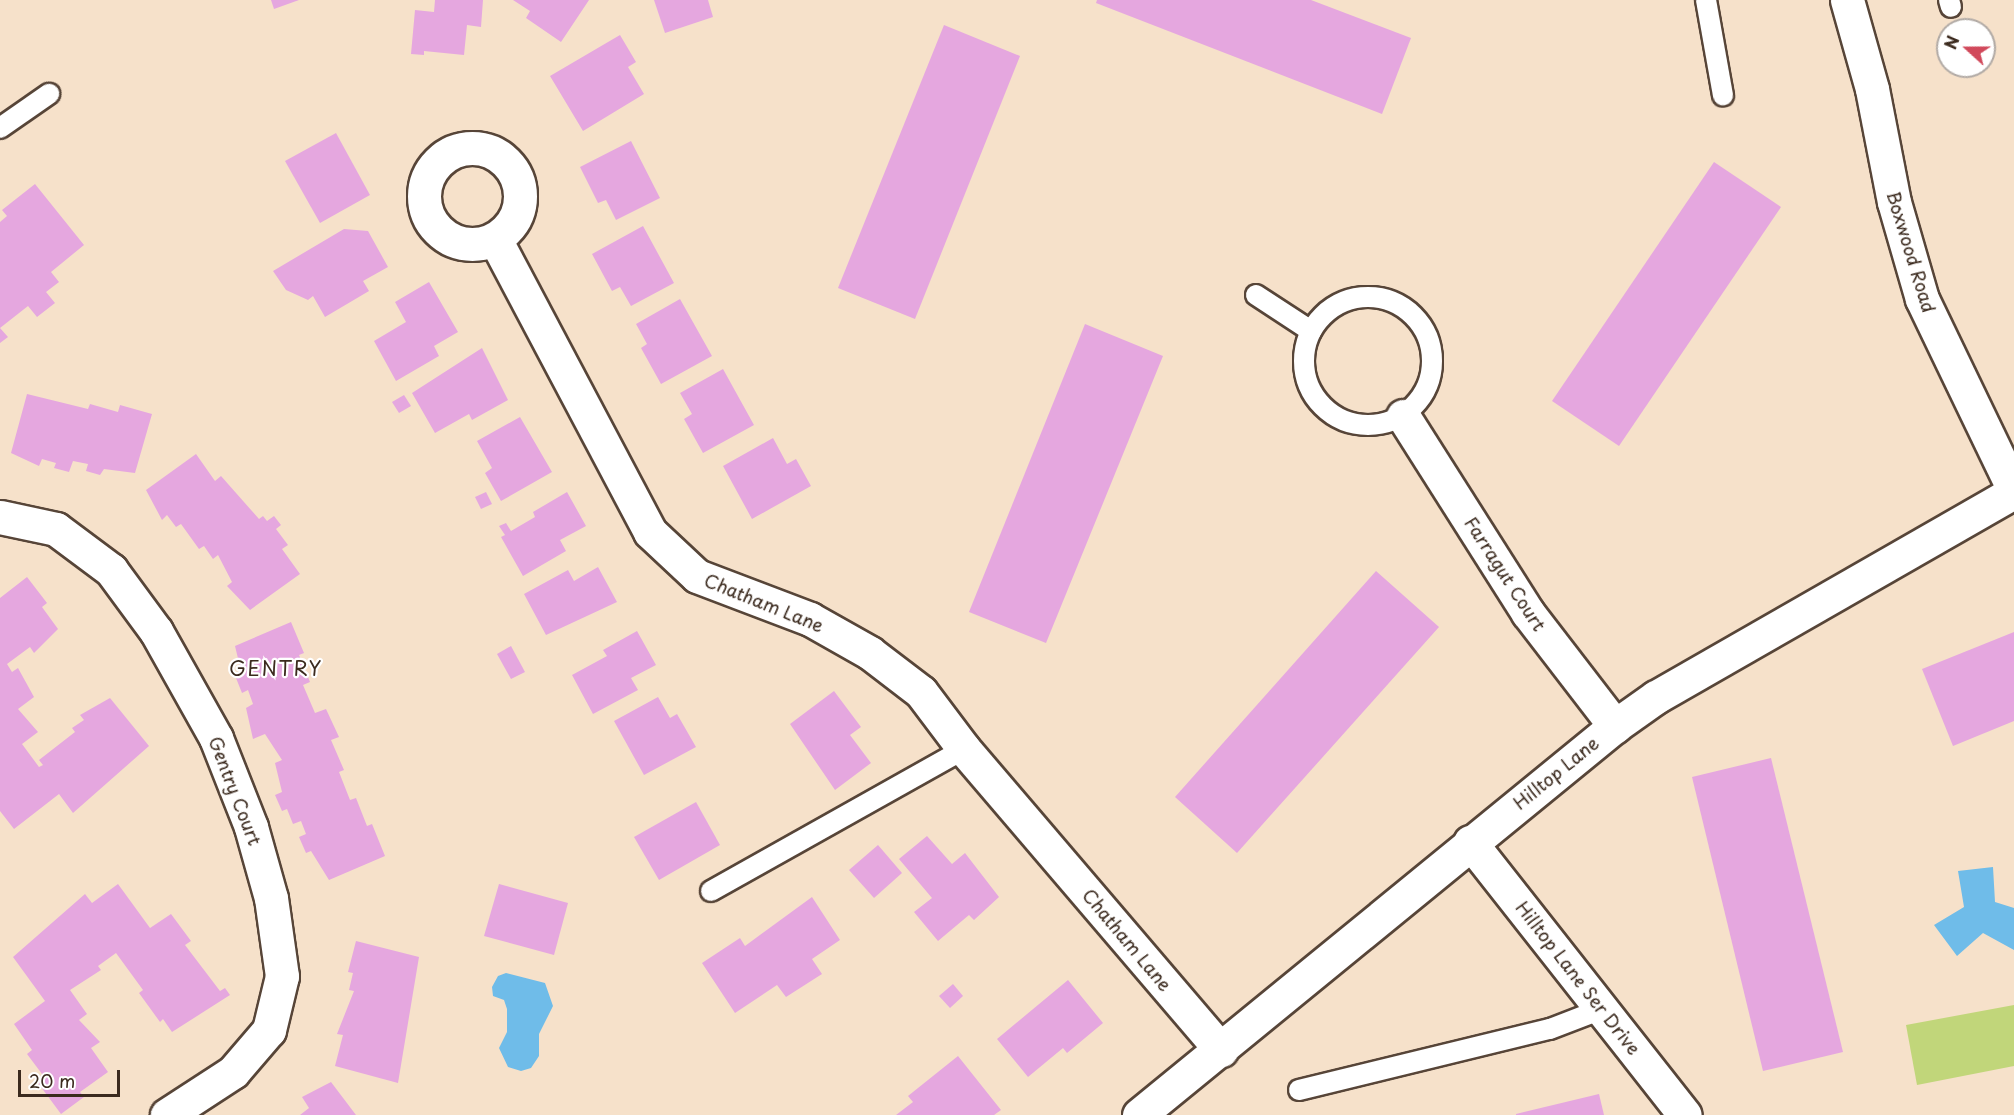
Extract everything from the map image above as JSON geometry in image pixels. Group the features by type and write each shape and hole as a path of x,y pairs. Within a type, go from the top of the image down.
{"street":[{"name":"Boxwood Road","path":"1847,0 1872,89 1894,202 1922,299 2014,491"},
{"name":"Chatham Lane","path":"495,239 650,532 697,576 810,619 870,653 921,692 964,749 1221,1050"},
{"name":"Farragut Court","path":"1403,416 1528,613 1615,726"},
{"name":"Hilltop Lane","path":"1139,1115 1221,1050 1470,842 1615,726 1725,657 2014,491"},
{"name":"Gentry Court","path":"0,517 56,529 111,570 156,630 216,738 251,827 271,898 282,976 269,1030 233,1072 167,1115"},
{"name":"Hilltop Lane Ser Drive","path":"1470,842 1685,1115"}],"lane":[{"path":"1706,0 1723,95"},
{"path":"0,128 49,94"},
{"path":"1256,295 1311,331"},
{"path":"1366,296 1391,300 1413,314 1427,334 1433,359 1429,384 1403,416 1370,426 1344,422 1323,408 1308,387 1303,363 1311,331 1321,316 1341,302 1366,296"},
{"path":"711,891 964,749"},
{"path":"1299,1089 1550,1029 1602,1009"}],"green space":[{"path":"2014,1005 2014,1066 1917,1085 1906,1025"}],"water":[{"path":"1993,867 1995,902 2014,908 2014,950 1983,933 1957,956 1934,925 1964,907 1958,871"},
{"path":"506,973 545,983 553,1006 539,1034 539,1056 531,1068 521,1071 508,1067 499,1048 507,1032 507,1009 504,1000 493,996 492,987 498,976"}],"building":[{"path":"271,0 299,0 274,9"},
{"path":"435,0 483,0 481,27 467,25 464,55 424,51 424,55 411,54 415,10 434,12"},
{"path":"513,0 589,0 561,42 526,18 530,11"},
{"path":"654,0 708,0 713,17 665,33"},
{"path":"1097,0 1311,0 1411,38 1382,114 1096,3"},
{"path":"944,25 1020,56 915,319 838,288"},
{"path":"620,35 636,62 628,67 644,94 583,131 550,76"},
{"path":"336,133 370,195 320,223 285,161"},
{"path":"631,141 660,198 616,220 606,200 598,203 580,167"},
{"path":"1714,162 1781,207 1619,446 1552,401"},
{"path":"35,184 84,245 51,272 59,282 46,292 55,303 37,317 28,306 0,328 0,222 7,216 2,210"},
{"path":"643,226 674,283 631,306 620,287 612,291 592,254"},
{"path":"344,229 368,231 388,267 363,281 369,291 325,317 313,296 308,300 286,290 273,271"},
{"path":"429,282 458,332 434,346 439,356 396,381 374,341 406,322 395,302"},
{"path":"680,299 712,356 661,384 641,348 647,344 636,324"},
{"path":"1085,324 1163,356 1046,643 969,612"},
{"path":"0,328 8,337 0,343"},
{"path":"482,348 508,400 472,420 469,414 435,433 412,393"},
{"path":"723,369 754,425 703,453 684,419 692,414 680,393"},
{"path":"27,394 88,409 90,404 118,412 120,405 152,414 135,473 104,469 100,475 86,471 88,464 73,461 69,472 54,468 56,463 42,459 39,466 11,453"},
{"path":"404,395 411,406 399,413 392,402"},
{"path":"520,417 552,472 501,501 485,473 492,468 477,441"},
{"path":"773,438 787,464 796,459 811,486 752,519 723,466"},
{"path":"196,454 215,481 221,476 259,519 263,516 267,521 274,516 281,525 276,529 288,545 282,549 300,574 250,610 227,586 232,582 218,555 213,559 204,546 199,549 181,524 176,527 167,515 162,520 146,490"},
{"path":"486,492 492,504 481,509 475,497"},
{"path":"567,492 586,526 560,540 566,551 523,576 501,537 505,535 499,526 506,523 511,531 535,517 533,512"},
{"path":"598,567 617,602 546,635 524,594 568,570 574,581"},
{"path":"1376,571 1439,627 1237,853 1175,797"},
{"path":"27,577 47,603 42,607 58,629 34,653 30,647 7,664 12,672 18,668 34,697 18,709 38,732 22,744 39,767 43,765 39,760 75,732 72,728 84,720 80,715 110,698 149,746 73,813 59,794 14,829 0,811 0,598"},
{"path":"291,622 304,653 299,655 310,682 303,685 315,713 326,709 339,737 331,740 344,770 339,772 350,800 356,798 367,826 372,824 385,856 329,880 311,851 306,853 299,837 306,834 301,821 293,824 287,809 282,811 275,795 282,792 275,763 282,760 265,734 253,739 246,708 253,704 248,690 242,693 236,678 242,675 235,646"},
{"path":"637,631 656,665 631,678 638,690 593,714 572,675 607,656 603,650"},
{"path":"2014,632 2014,721 1953,746 1922,669"},
{"path":"511,646 525,672 511,679 497,654"},
{"path":"834,691 861,727 850,735 871,763 835,790 790,724"},
{"path":"658,697 670,718 677,714 696,747 644,775 614,721"},
{"path":"1771,758 1843,1052 1763,1071 1692,777"},
{"path":"696,802 720,845 659,880 634,837"},
{"path":"927,836 952,864 965,853 999,897 974,920 969,915 938,941 914,912 932,898 899,859"},
{"path":"878,845 902,873 874,898 849,870"},
{"path":"118,884 150,928 171,914 191,941 185,945 220,991 225,988 230,995 172,1032 163,1019 160,1022 139,993 143,990 116,953 98,966 101,970 70,990 87,1014 79,1020 100,1042 91,1048 108,1072 80,1092 84,1097 61,1114 38,1083 45,1078 27,1054 32,1050 14,1024 45,1001 13,957 85,894 92,903"},
{"path":"499,884 568,903 554,955 484,936"},
{"path":"812,897 840,940 812,959 822,974 786,997 777,985 735,1013 702,963 740,938 745,946"},
{"path":"356,941 419,957 398,1083 335,1066 343,1035 337,1034 354,991 349,990 353,973 348,972"},
{"path":"1068,980 1103,1023 1067,1053 1063,1048 1028,1077 997,1039"},
{"path":"953,984 963,996 950,1008 939,996"},
{"path":"958,1056 1001,1110 994,1115 896,1115 913,1102 908,1096"},
{"path":"331,1082 356,1115 300,1115 309,1108 302,1097"},
{"path":"1599,1094 1604,1115 1516,1115 1516,1114"}],"district":[{"name":"GENTRY","path":"276,668"}]}
